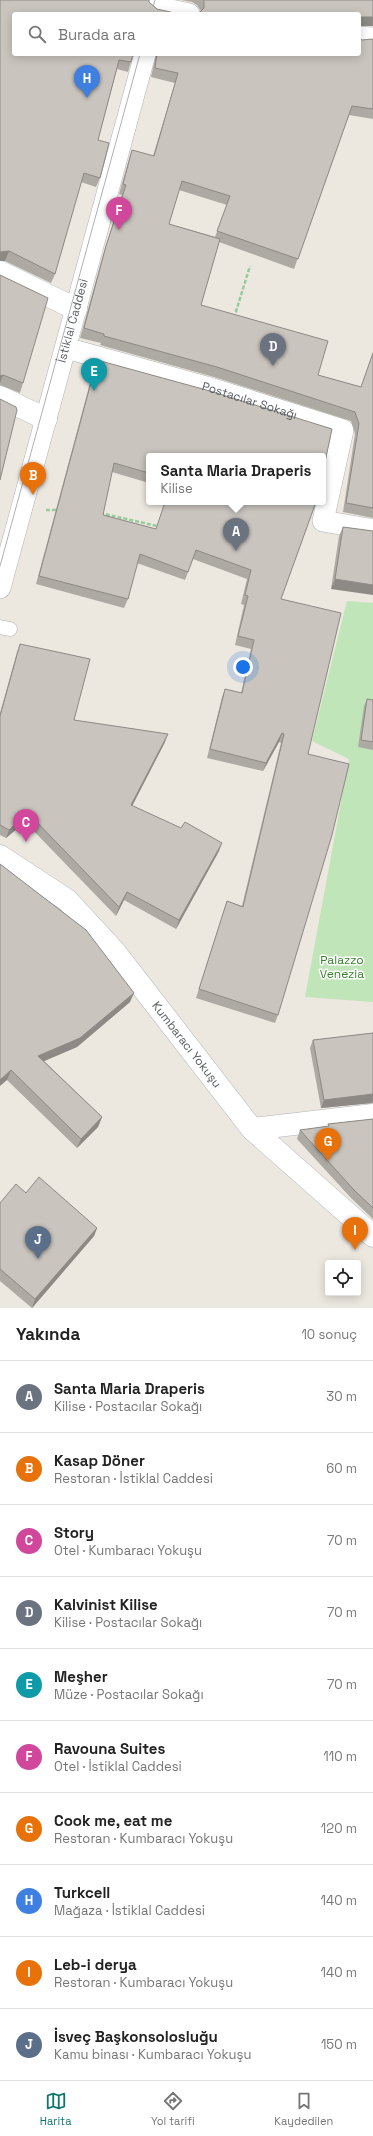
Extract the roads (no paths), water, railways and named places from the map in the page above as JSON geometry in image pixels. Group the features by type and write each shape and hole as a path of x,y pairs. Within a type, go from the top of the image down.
{"street":[{"path":"158,7 180,12"},
{"path":"361,37 373,38"},
{"name":"İstiklal Caddesi","path":"0,588 144,56"},
{"path":"0,272 76,309"},
{"name":"Postacılar Sokağı","path":"66,348 210,388 343,430 323,521 373,530"},
{"path":"0,396 46,419"},
{"name":"Kumbaracı Yokuşu","path":"0,856 67,900 115,952 252,1129 373,1236"},
{"path":"252,1129 373,1115"}],"tram line":[{"path":"152,12 155,0"},
{"path":"0,566 139,56"}],"place":[{"name":"Turkcell","path":"87,98"},
{"name":"Ravouna Suites","path":"119,230"},
{"name":"Kalvinist Kilise","path":"273,366"},
{"name":"Meşher","path":"94,391"},
{"name":"Kasap Döner","path":"33,495"},
{"name":"Santa Maria Draperis","path":"236,551"},
{"name":"Story","path":"26,842"},
{"name":"Cook me, eat me","path":"328,1161"},
{"name":"Leb-i derya","path":"355,1250"},
{"name":"İsveç Başkonsolosluğu","path":"38,1259"}],"park label":[{"name":"Palazzo Venezia","path":"342,967"}]}
